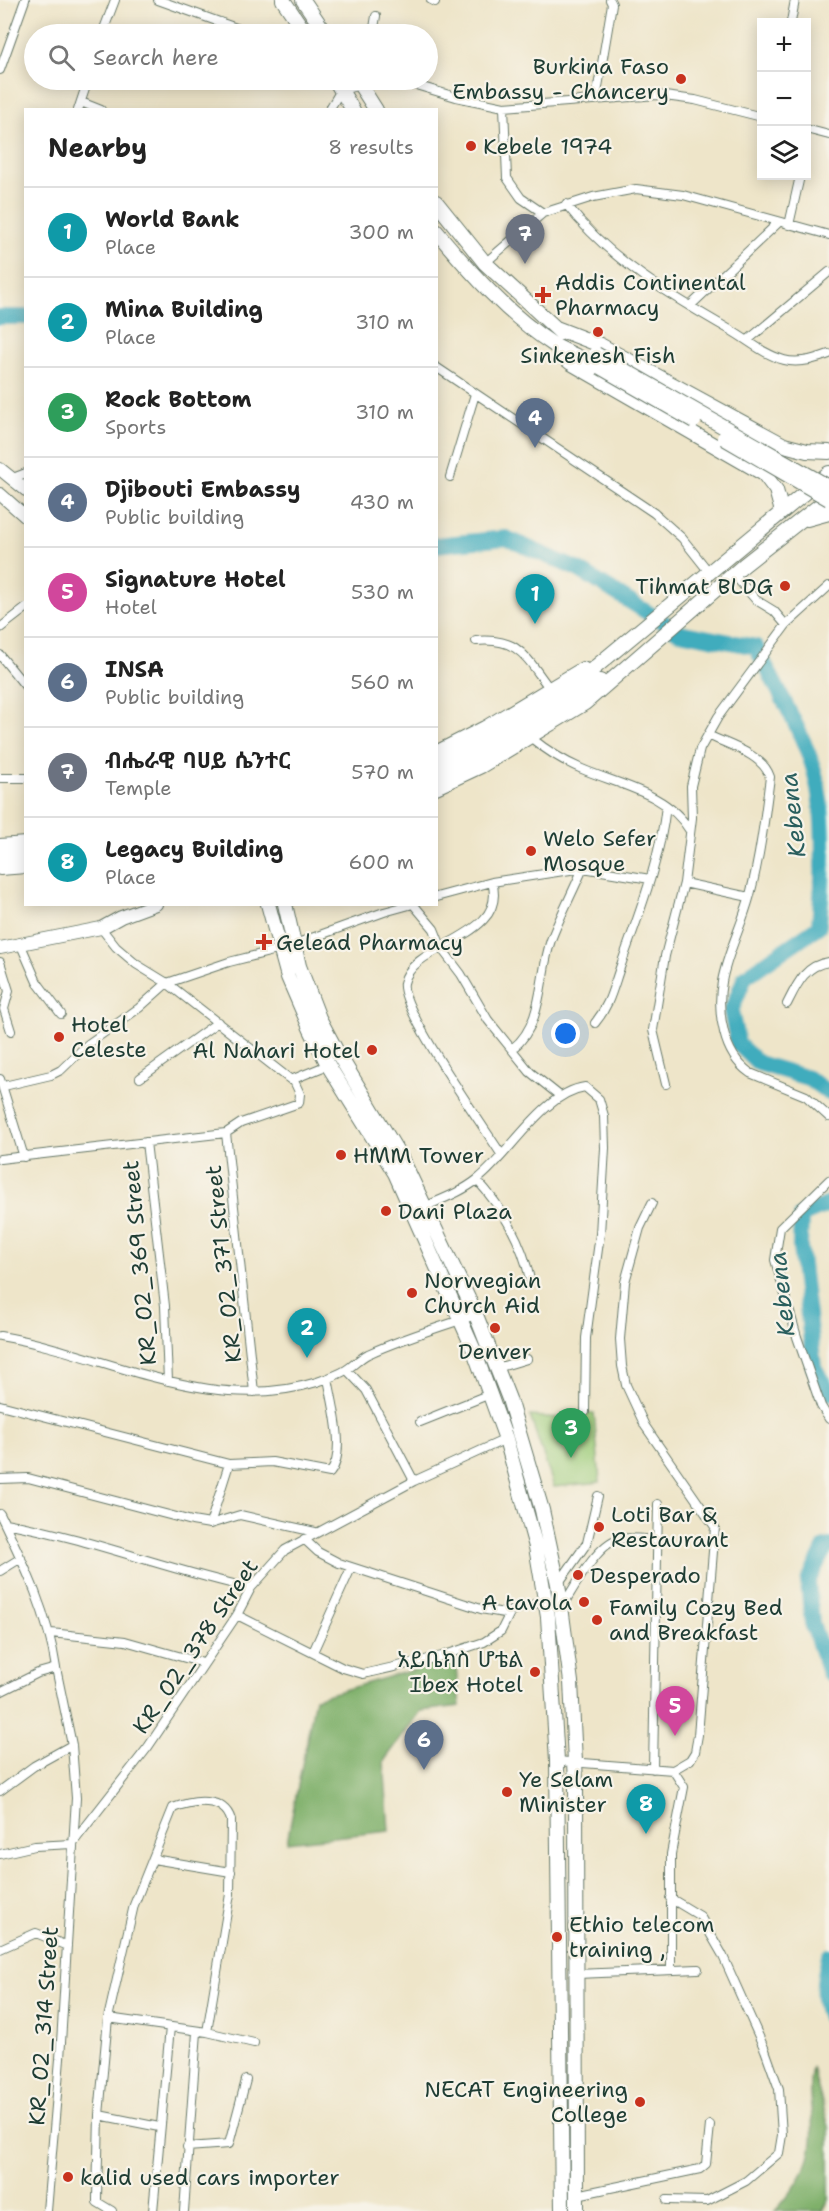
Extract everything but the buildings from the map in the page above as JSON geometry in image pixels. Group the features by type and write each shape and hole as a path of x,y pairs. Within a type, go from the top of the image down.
{"main road":[{"path":"283,0 299,24"},
{"path":"303,0 319,24"},
{"path":"341,90 352,108"},
{"path":"363,90 375,108"},
{"path":"438,204 485,263 556,328 598,361 829,498 625,666 585,703 481,766 438,786"},
{"path":"438,233 465,266 496,297 556,346 598,361 829,487"},
{"path":"556,328 600,345 784,445 807,451 829,452"},
{"path":"556,346 562,356 571,363 764,474 776,490 782,512"},
{"path":"438,763 490,738 569,689 637,630 829,473"},
{"path":"799,522 829,513"},
{"path":"438,752 485,728 613,651"},
{"path":"438,774 502,743 625,666"},
{"path":"0,836 24,835"},
{"path":"0,846 24,844"},
{"path":"0,857 24,855"},
{"path":"0,868 24,866"},
{"path":"269,906 288,977 328,1065 395,1173 461,1320 506,1439 536,1547 545,1600 557,1761 562,2211"},
{"path":"285,906 299,966 320,1018 404,1162 476,1315 497,1368 542,1510 558,1584 571,1682 575,1761 577,2211"},
{"path":"562,2178 577,2177"}],"street":[{"path":"0,70 25,0"},
{"path":"106,24 115,0"},
{"path":"159,0 226,24"},
{"path":"596,99 612,4 610,0"},
{"path":"791,18 795,0"},
{"path":"375,24 376,16"},
{"path":"79,106 85,90"},
{"path":"329,108 336,90"},
{"path":"433,90 504,107 596,99 675,97 757,116"},
{"path":"504,107 507,178 521,198 543,213"},
{"path":"811,130 829,135"},
{"path":"789,225 799,180"},
{"path":"485,263 543,213 566,204 612,192 652,190 683,195 829,235"},
{"path":"566,204 586,229 613,254 690,306 748,340 784,360 812,360 829,354"},
{"path":"690,306 779,222"},
{"path":"748,340 829,272"},
{"path":"438,368 662,519 682,538 709,572"},
{"path":"450,477 475,394"},
{"path":"0,469 24,488"},
{"path":"13,478 24,474"},
{"path":"0,494 24,515"},
{"path":"734,575 756,600 774,611 786,625"},
{"path":"666,1084 653,1030 665,956 684,883 693,772 708,735 752,671 786,625 829,586"},
{"path":"0,628 24,610"},
{"path":"476,641 504,640 513,645 525,655 550,689"},
{"path":"0,655 24,685"},
{"path":"708,735 757,760 765,766 770,777 749,897 723,970 719,992 719,1007 727,1044 742,1068 806,1096 829,1117"},
{"path":"530,737 553,755 583,770 627,784 666,806 681,817 690,831"},
{"path":"0,778 24,778"},
{"path":"595,1023 611,999 650,879 666,806"},
{"path":"438,896 492,882 583,868 650,879"},
{"path":"513,1048 529,1028 537,1004 551,940 583,868"},
{"path":"492,882 496,896 494,906 486,917 442,949 428,953 409,972 404,983 404,991 416,1023 501,1154"},
{"path":"684,883 749,897"},
{"path":"0,948 101,928 121,917 151,906"},
{"path":"24,1157 2,1082 51,1075 61,1070 88,1044 130,1015 167,983 229,962 280,950 407,906"},
{"path":"415,906 434,929 442,949 461,974 488,1020 531,1072 560,1096"},
{"path":"0,1159 226,1133 241,1123 299,1103 300,1094 294,1081 167,983 136,964 116,947 101,928"},
{"path":"20,943 37,982 61,1014"},
{"path":"0,962 9,991 4,1009 11,1031"},
{"path":"787,1004 808,970 815,965 829,962"},
{"path":"140,1078 218,1022"},
{"path":"294,1081 328,1065"},
{"path":"424,1207 477,1180 548,1104 560,1096 585,1088 599,1099 604,1116 605,1148 600,1234 585,1347 585,1412"},
{"name":"KR_02_371 Street","path":"226,1133 255,1392"},
{"name":"KR_02_369 Street","path":"146,1142 165,1306 168,1381"},
{"path":"829,1179 780,1228 775,1260 777,1277 797,1338 821,1406 829,1419"},
{"path":"477,1180 499,1207 520,1248 530,1280"},
{"path":"557,1761 673,1770 690,1760 695,1752 698,1735 715,1534 711,1520 645,1426 626,1385 620,1339 625,1282 640,1228 652,1203"},
{"path":"0,1336 36,1343 168,1381 217,1390 255,1392 315,1383 346,1370 367,1354 476,1315"},
{"path":"497,1368 528,1359"},
{"path":"346,1370 366,1390 414,1480"},
{"path":"0,1405 229,1464 272,1462 330,1473 335,1467 338,1446 328,1378"},
{"path":"420,1422 490,1394"},
{"name":"KR_02_378 Street","path":"72,1844 148,1747 237,1615 251,1588 285,1550 414,1480 506,1439"},
{"path":"210,1524 229,1464"},
{"path":"0,1479 28,1478 210,1524 240,1515 315,1532"},
{"path":"558,1584 587,1543 598,1496"},
{"path":"653,1769 658,1504"},
{"path":"0,1514 21,1558 51,1633 80,1634 125,1641 203,1663"},
{"path":"4,1523 58,1534 214,1580 251,1588"},
{"path":"304,1539 327,1558 351,1568 481,1609 498,1613 545,1600"},
{"path":"561,1608 598,1554 609,1544 618,1539 656,1540"},
{"path":"0,1571 21,1558"},
{"path":"313,1652 351,1568"},
{"path":"237,1615 351,1671 363,1674 442,1656 496,1637 511,1611"},
{"name":"KR_02_314 Street","path":"47,2211 76,1797 72,1745 51,1633"},
{"path":"0,1692 38,1673 56,1668"},
{"path":"0,1791 33,1766 72,1745"},
{"path":"671,1970 670,1854 684,1787 673,1770"},
{"path":"112,2211 97,2202 99,2115 108,2018 125,1934 162,1829 173,1808 186,1803 219,1803 228,1809 231,1820 230,1893 207,2032"},
{"path":"0,1854 35,1846 72,1844"},
{"path":"153,1859 231,1872"},
{"path":"668,2200 707,2201 746,2181 779,2153 782,2135 779,2089 765,2050 722,1954 700,1916 670,1898"},
{"path":"0,1948 36,1933 67,1946"},
{"path":"577,1974 698,1969"},
{"path":"108,2018 207,2032 254,2043"},
{"path":"153,2211 170,2027"},
{"path":"184,2211 196,2032"},
{"path":"187,2147 229,2144 246,2080"},
{"path":"99,2115 159,2127"},
{"path":"577,2195 700,2169 706,2164 710,2125"}],"green space":[{"path":"594,1413 600,1482 554,1487 530,1416 560,1418"},
{"path":"455,1658 460,1706 421,1711 384,1761 389,1831 287,1842 315,1698"},
{"path":"812,2067 829,2127 829,2199 823,2211 775,2211 800,2180 811,2152 813,2132 810,2078"}],"waterway":[{"name":"Kebena","path":"0,317 24,317"},
{"name":"Kebena","path":"438,545 506,538 579,570 679,632 756,647 798,730 816,777 820,797 823,841 819,926 745,977 731,1011 738,1044 758,1063 808,1078 829,1093"},
{"name":"Kebena","path":"829,1204 801,1216 800,1247 814,1367 829,1393"},
{"name":"Kebena","path":"829,1546 825,1547 808,1582 812,1623 829,1673"},
{"name":"Kebena","path":"829,1956 824,1979 824,2002 829,2017"}],"place":[{"name":"Burkina Faso Embassy - Chancery","path":"681,79"},
{"name":"Kebele 1974","path":"471,146"},
{"name":"ብሔራዊ ባሀይ ሴንተር","path":"525,264"},
{"name":"Addis Continental Pharmacy","path":"543,295"},
{"name":"Sinkenesh Fish","path":"598,332"},
{"name":"Djibouti Embassy","path":"535,448"},
{"name":"Tihmat BLDG","path":"785,586"},
{"name":"World Bank","path":"535,624"},
{"name":"Welo Sefer Mosque","path":"531,851"},
{"name":"Gelead Pharmacy","path":"264,942"},
{"name":"Hotel Celeste","path":"59,1037"},
{"name":"Al Nahari Hotel","path":"372,1050"},
{"name":"HMM Tower","path":"341,1155"},
{"name":"Dani Plaza","path":"386,1211"},
{"name":"Norwegian Church Aid","path":"412,1293"},
{"name":"Denver","path":"495,1328"},
{"name":"Mina Building","path":"307,1358"},
{"name":"Rock Bottom","path":"571,1458"},
{"name":"Loti Bar & Restaurant","path":"599,1527"},
{"name":"Desperado","path":"578,1575"},
{"name":"A tavola","path":"584,1602"},
{"name":"Family Cozy Bed and Breakfast","path":"597,1620"},
{"name":"አይቤክስ ሆቴል Ibex Hotel","path":"535,1672"},
{"name":"Signature Hotel","path":"675,1736"},
{"name":"INSA","path":"424,1770"},
{"name":"Ye Selam Minister","path":"507,1792"},
{"name":"Legacy Building","path":"646,1834"},
{"name":"Ethio telecom training ,","path":"557,1937"},
{"name":"NECAT Engineering College","path":"640,2102"},
{"name":"kalid used cars importer","path":"68,2177"}]}
